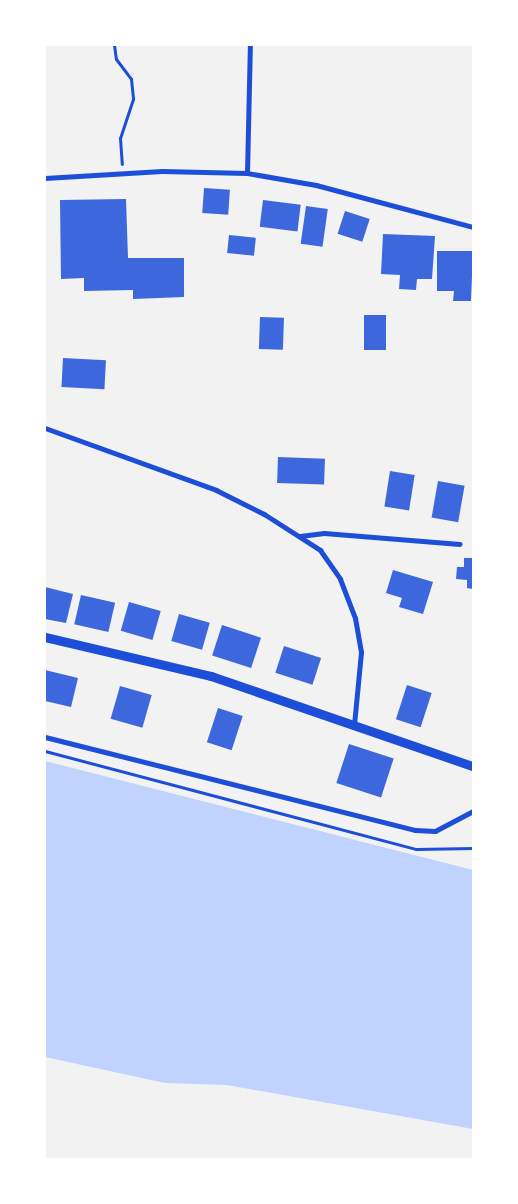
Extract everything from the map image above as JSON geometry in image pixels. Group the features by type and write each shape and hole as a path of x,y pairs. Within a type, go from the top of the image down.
{"street":[{"path":"246,172 250,45"},
{"path":"45,178 123,172 246,172 316,186 473,227"},
{"path":"45,428 216,490 300,536 320,550 340,579 355,618 361,652 354,725"},
{"path":"300,536 324,533 460,544"},
{"path":"45,637 211,676 473,766"},
{"path":"45,737 415,830 435,831 473,811"}],"path":[{"path":"114,45 116,59 132,79 133,99 120,138 123,172"},
{"path":"45,751 416,849 473,848"}],"water":[{"path":"45,761 473,870 473,1129 227,1085 165,1083 45,1057"}],"building":[{"path":"204,188 230,190 228,215 202,213"},
{"path":"126,199 128,258 184,258 184,297 133,299 133,290 84,291 84,278 61,279 60,200"},
{"path":"263,200 301,205 297,231 260,227"},
{"path":"306,206 328,209 322,247 301,244"},
{"path":"345,211 370,219 362,242 338,234"},
{"path":"383,234 435,236 432,279 417,279 416,290 399,289 400,275 381,274"},
{"path":"229,235 256,238 254,256 227,253"},
{"path":"437,251 473,251 471,301 453,301 454,291 437,291"},
{"path":"364,315 386,315 386,350 364,350"},
{"path":"260,317 284,318 283,350 259,349"},
{"path":"63,358 106,360 104,389 61,387"},
{"path":"278,457 325,459 324,485 277,483"},
{"path":"390,471 415,475 409,510 384,507"},
{"path":"438,481 465,486 458,522 432,517"},
{"path":"464,558 473,558 473,589 467,588 467,580 456,579 457,567 464,567"},
{"path":"393,570 433,582 423,614 399,607 402,598 386,593"},
{"path":"45,587 73,594 66,623 45,619"},
{"path":"81,595 115,603 108,632 74,624"},
{"path":"129,602 161,611 152,640 121,631"},
{"path":"179,614 210,623 202,650 171,641"},
{"path":"222,625 261,638 251,668 212,655"},
{"path":"284,646 321,658 312,685 275,673"},
{"path":"45,670 78,678 71,707 45,701"},
{"path":"407,685 432,693 421,727 396,719"},
{"path":"120,686 152,695 142,728 111,719"},
{"path":"218,708 243,716 232,750 207,742"},
{"path":"349,744 394,759 381,798 336,783"}]}
